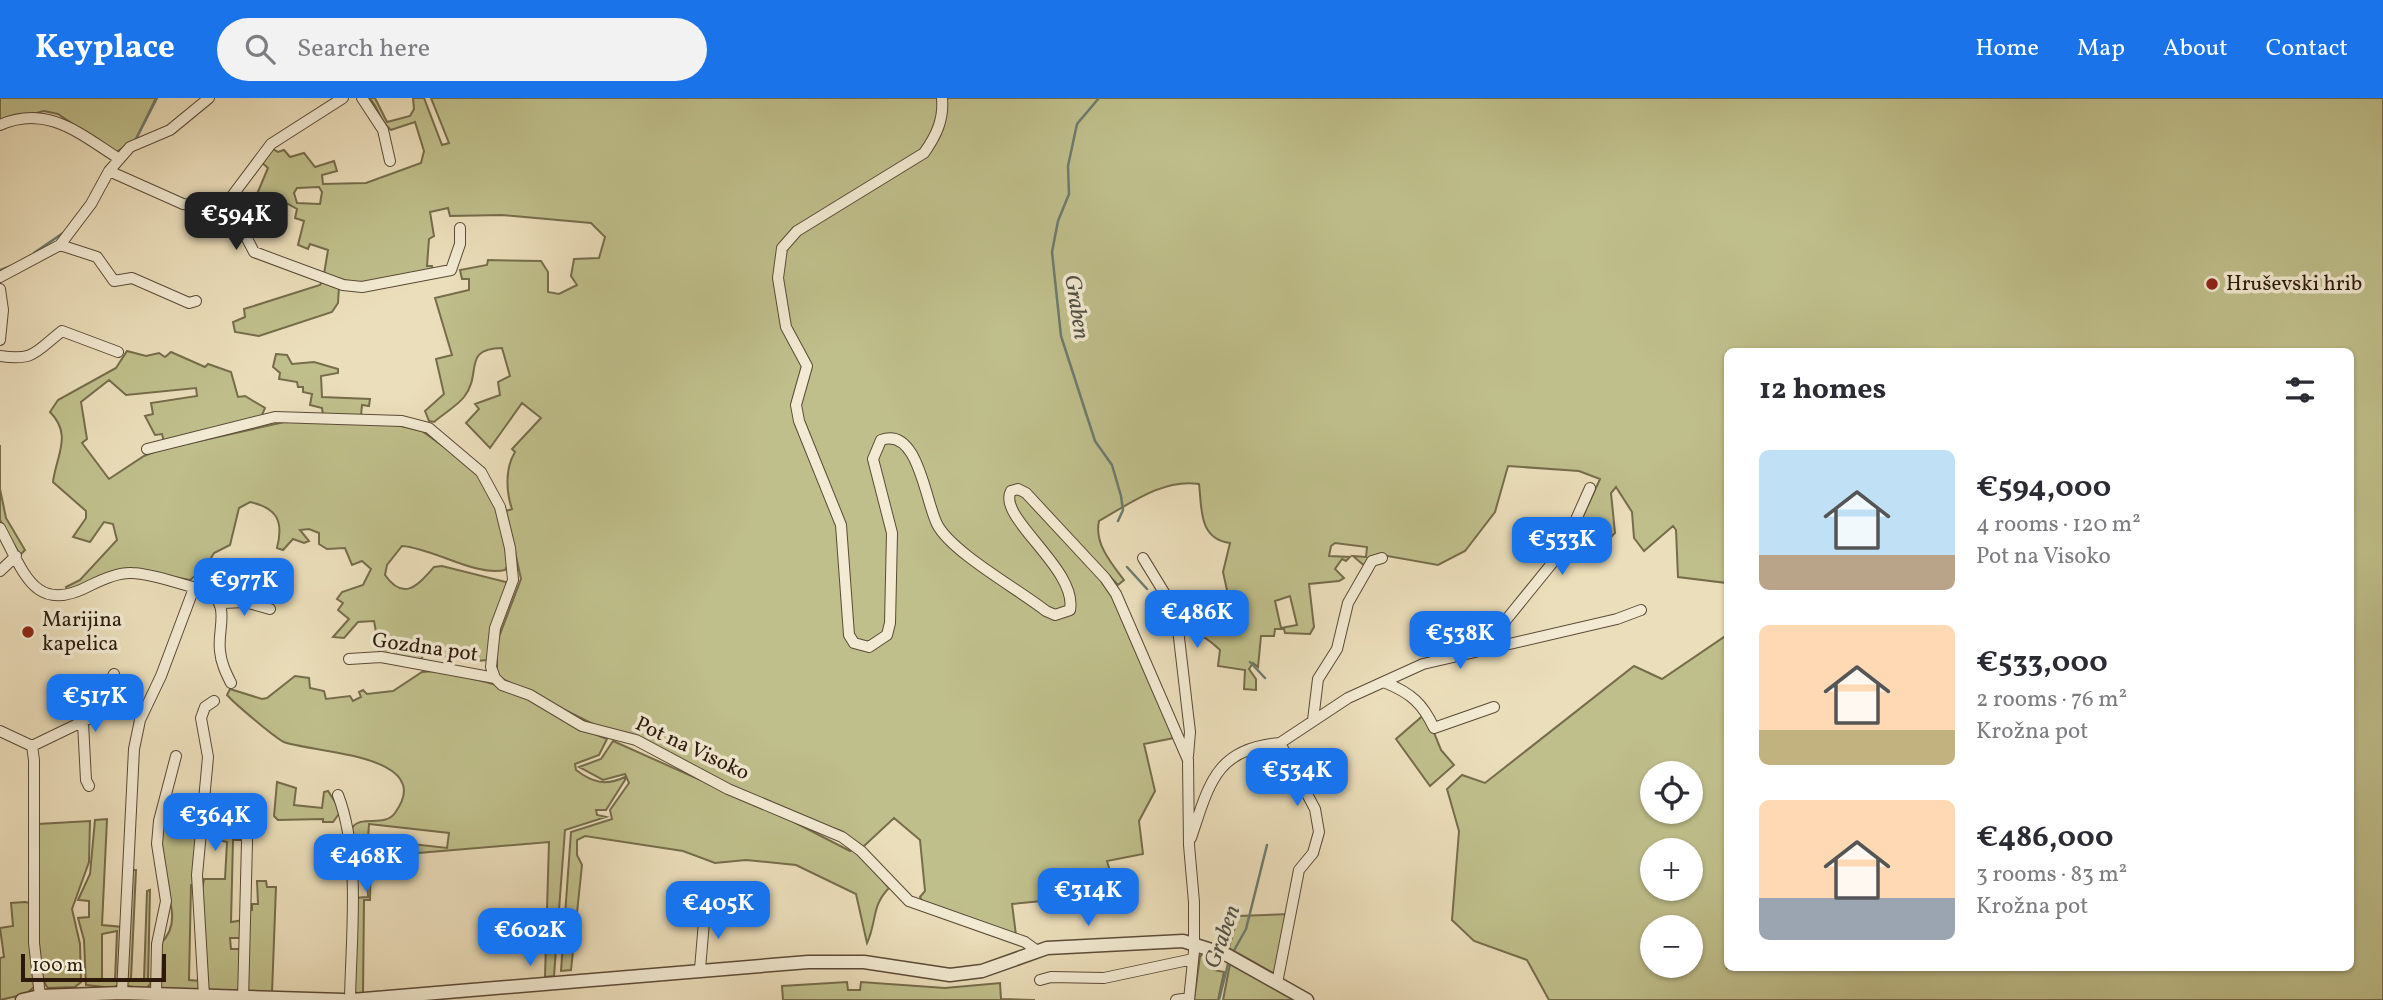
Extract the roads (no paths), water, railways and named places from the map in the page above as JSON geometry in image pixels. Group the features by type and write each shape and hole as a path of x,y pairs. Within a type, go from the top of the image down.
{"street":[{"path":"0,277 60,245 91,204 118,158 136,143 177,125 209,98"},
{"path":"223,208 271,144 343,98"},
{"path":"362,98 383,130 390,161"},
{"path":"942,98 942,117 936,136 924,153 797,231 782,248 778,265 788,335 803,355 807,366 796,405 799,421 841,525 849,635 854,643 869,647 887,635 890,623 892,533 873,459 881,439 890,436 898,438 914,457 938,527 968,555 1046,611 1055,615 1070,610 1070,595 1045,551 1009,506 1009,495 1016,490 1026,493 1105,578 1116,594 1188,760"},
{"path":"0,125 13,119 57,120 118,158"},
{"path":"109,171 183,204 223,208 234,214 245,239 262,257 343,285 362,287 451,270 460,244 460,228"},
{"path":"60,245 97,257 114,281 132,278 189,303 196,301"},
{"path":"0,289 3,310 0,340"},
{"path":"0,356 19,360 29,357 62,331 118,352"},
{"path":"147,449 275,417 402,421 429,428 481,472 500,507 510,548 513,580 495,628 491,667 495,678"},
{"path":"1494,647 1506,620 1562,551 1590,488"},
{"path":"0,528 32,583 52,598 65,597 100,580 132,573 206,590 222,603 245,603 270,609"},
{"path":"0,571 16,556"},
{"path":"1143,558 1176,611 1191,732 1188,760 1189,845 1194,943 1189,999 1176,1000"},
{"path":"1313,720 1318,679 1338,649 1348,603 1372,561 1382,558"},
{"path":"122,993 134,749 140,720 161,676 194,588"},
{"path":"222,603 220,651 231,683"},
{"path":"1189,845 1206,793 1224,763 1239,751 1280,743 1349,698 1423,664 1617,619 1641,610"},
{"name":"Gozdna pot","path":"349,659 381,657 495,678"},
{"path":"0,731 32,746 83,723 94,712 114,674"},
{"name":"Pot na Visoko","path":"495,678 502,685 530,695 582,726 636,740 728,789 842,837 861,851 909,901 1025,942 1036,950"},
{"path":"1386,683 1414,697 1425,710 1434,728 1494,707"},
{"path":"204,996 197,875 208,757 201,718 205,707 214,701"},
{"path":"83,723 86,780 89,786"},
{"path":"1277,983 1299,870 1313,853 1319,832 1315,809 1280,743"},
{"path":"32,746 34,943 40,996"},
{"path":"156,994 157,944 166,901 158,865 158,832 176,756"},
{"path":"338,796 348,821 351,860 351,1000 434,995 700,970 853,962 950,975 982,971 1036,950 1174,940 1194,943 1231,957 1307,1000"},
{"path":"244,999 247,870 245,811"},
{"path":"700,970 705,910"},
{"path":"1040,980 1051,977 1104,978 1193,958"},
{"path":"22,1000 40,996 122,993 244,999 344,1000"}],"waterway":[{"path":"135,141 157,98"},
{"name":"Graben","path":"1099,98 1077,124 1068,166 1069,194 1058,221 1052,252 1061,336 1095,441 1112,465 1123,510 1118,521"},
{"path":"34,253 63,233"},
{"path":"0,270 14,265"},
{"name":"Graben","path":"1127,567 1147,589"},
{"name":"Graben","path":"1250,662 1265,678"},
{"name":"Graben","path":"1232,954 1246,929 1267,845"},
{"name":"Graben","path":"1219,1000 1229,960"}],"place":[{"name":"Hruševski hrib","path":"2212,284"},
{"name":"Marijina kapelica","path":"28,632"}]}
